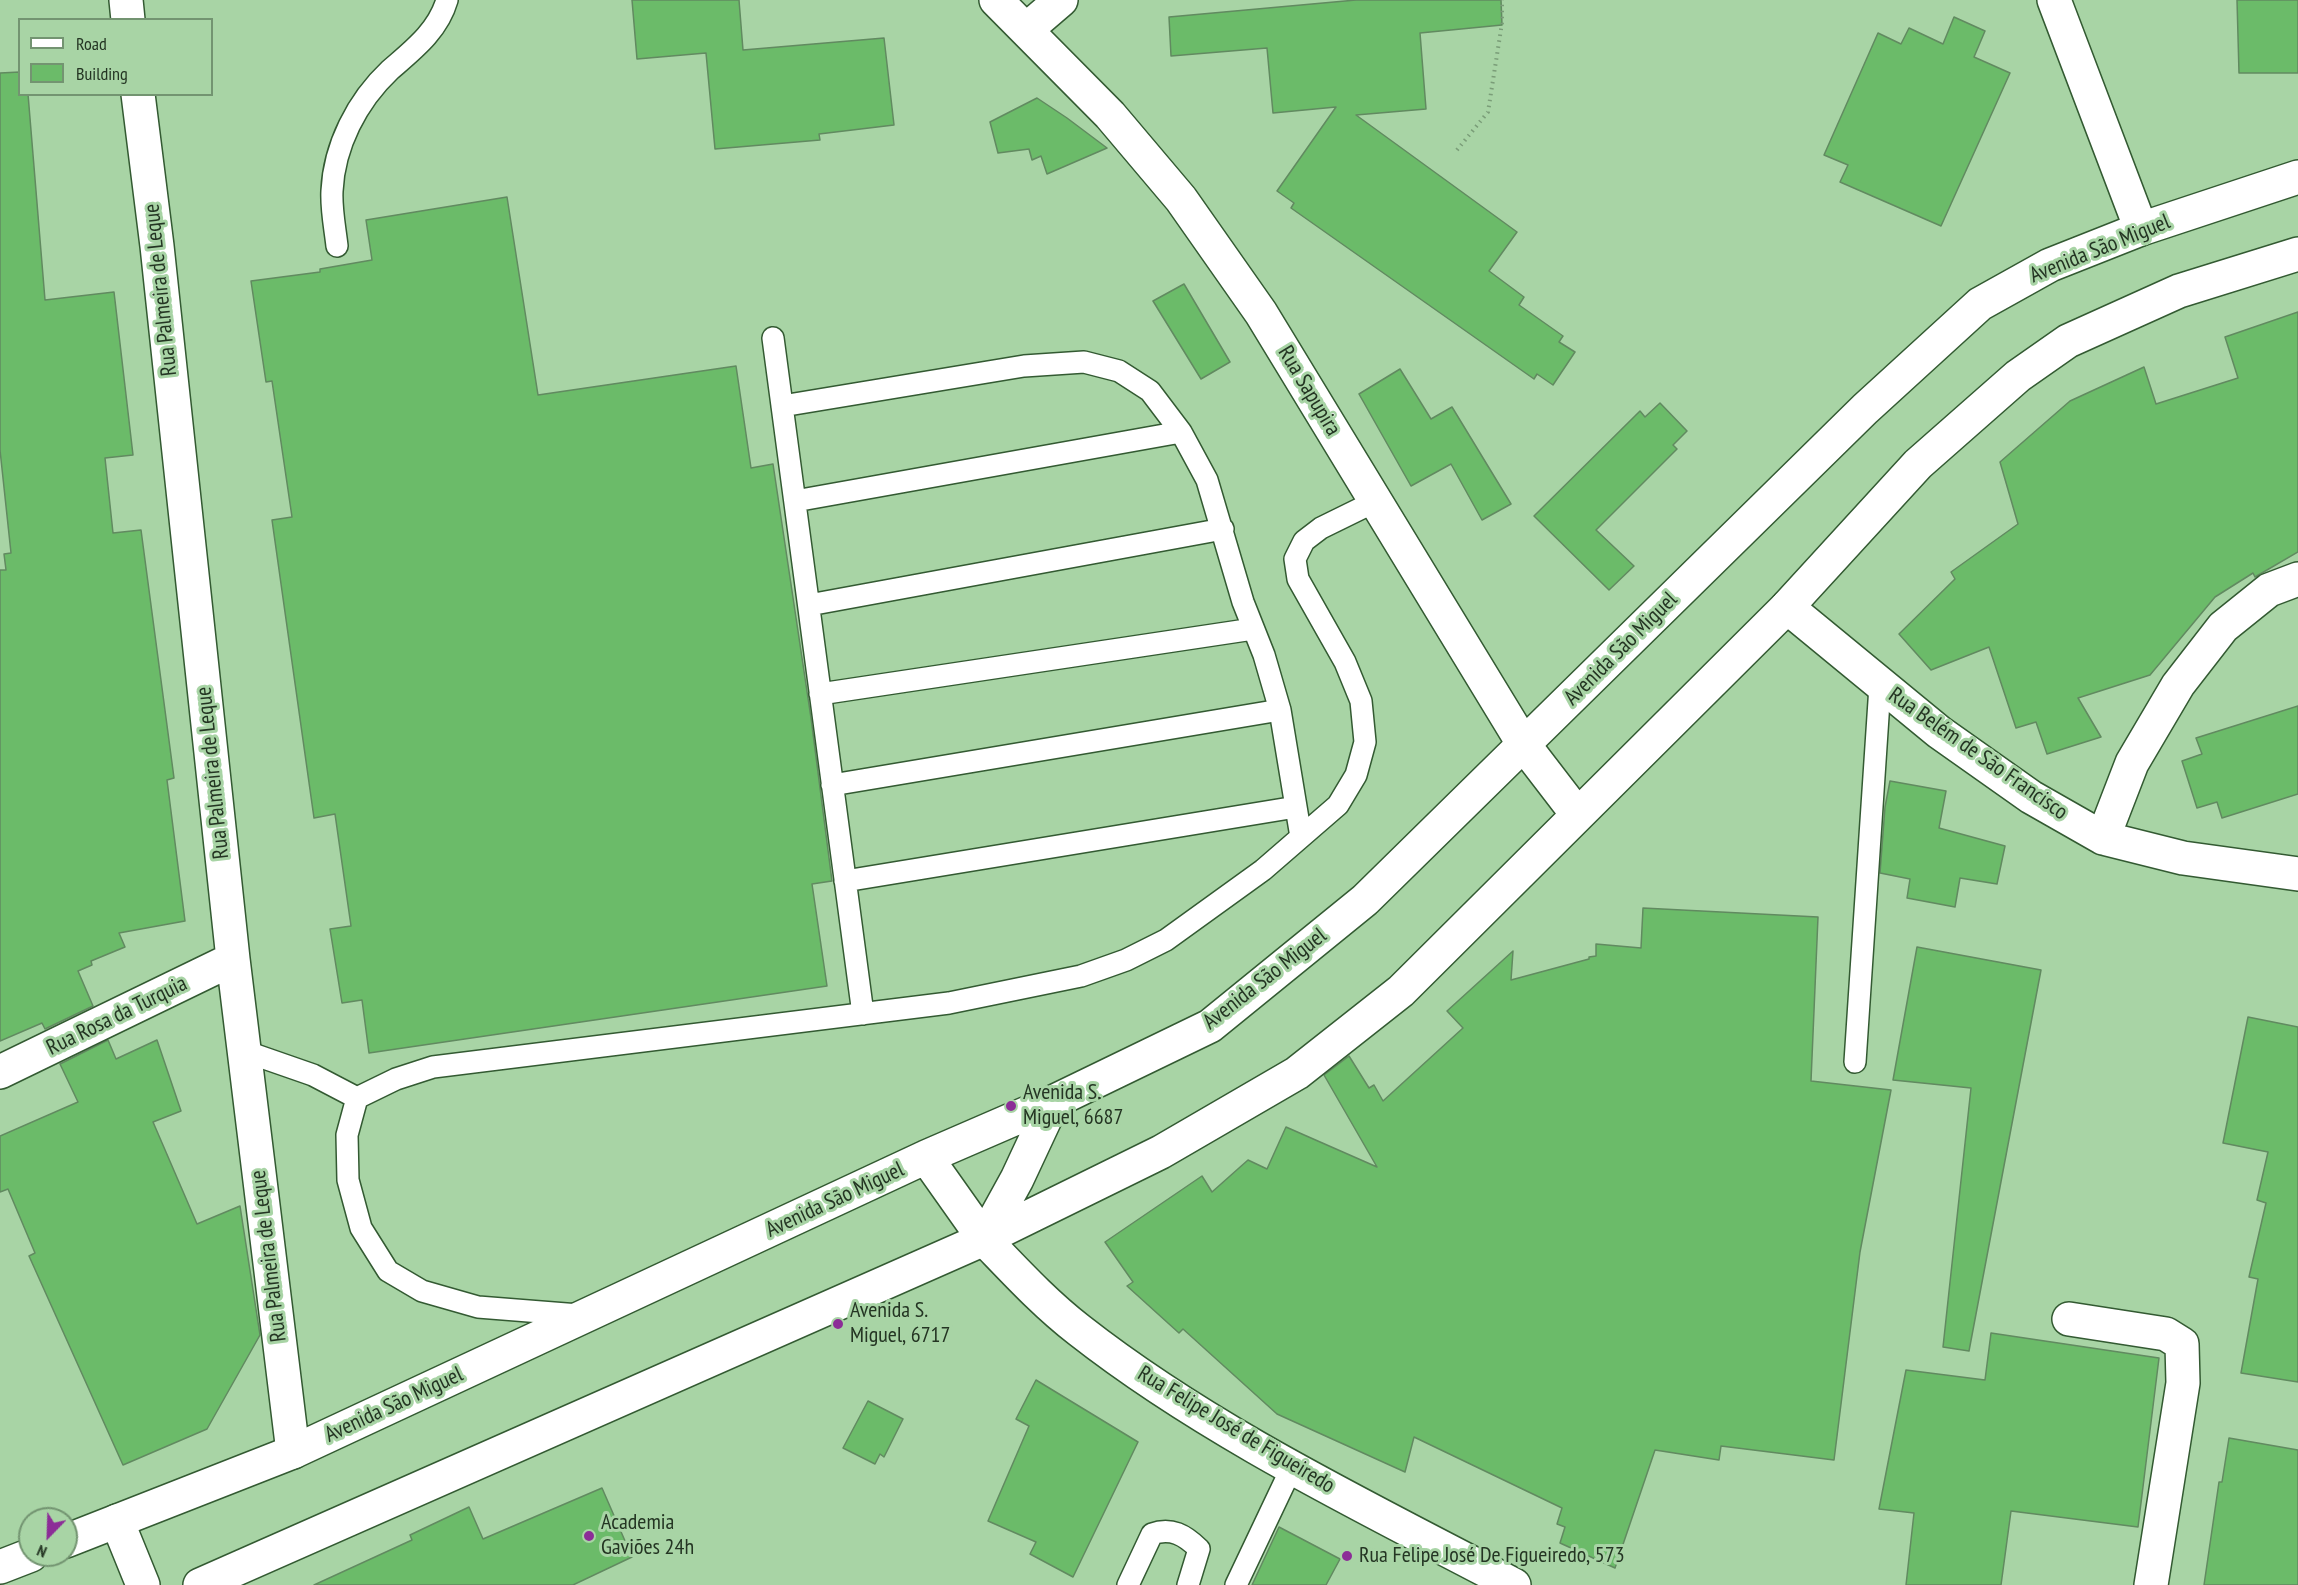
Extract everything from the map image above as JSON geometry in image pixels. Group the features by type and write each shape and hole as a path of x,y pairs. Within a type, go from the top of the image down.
{"main road":[{"path":"126,0 128,18"},
{"name":"Rua Sapupira","path":"996,0 1110,115 1181,199 1261,312 1524,745 1577,814"},
{"path":"1026,30 1061,0"},
{"path":"2054,0 2141,229"},
{"name":"Rua Palmeira de Leque","path":"138,96 157,246 233,959 292,1452"},
{"name":"Avenida São Miguel","path":"78,1536 292,1452 926,1157 1053,1102 1210,1026 1365,900 1864,409 1980,304 2050,265 2141,229 2298,177"},
{"path":"200,1585 984,1239 1161,1152 1297,1073 1401,991 1787,606 1918,464 2018,376 2068,341 2179,291 2298,254"},
{"path":"2103,838 2132,763 2178,684 2223,627 2269,590 2298,579"},
{"name":"Rua Belém de São Francisco","path":"1787,606 1880,686 1939,732 2031,797 2103,838 2183,858 2298,874"},
{"name":"Rua Rosa da Turquia","path":"0,1072 233,959"},
{"path":"984,1239 1017,1179 1053,1102"},
{"name":"Rua Felipe José de Figueiredo","path":"926,1157 984,1239 1028,1284 1087,1336 1149,1381 1292,1467 1514,1585"},
{"path":"2069,1319 2166,1334 2182,1344 2183,1383 2151,1585"},
{"path":"117,1521 142,1585"},
{"path":"0,1567 18,1560"}],"lane":[{"path":"337,246 332,192 338,150 357,110 388,72 423,42 444,10 447,0"},
{"path":"772,338 863,1014"},
{"path":"782,406 1024,366 1084,362 1119,371 1150,391 1181,432 1207,480 1253,629 1281,710 1301,837"},
{"path":"795,501 1181,432"},
{"path":"586,1316 478,1307 422,1291 388,1271 361,1228 348,1180 347,1135 357,1098 396,1079 433,1067 950,1003 1081,975 1126,960 1166,940 1263,870 1338,806 1356,775 1365,742 1361,701 1344,662 1298,579 1295,559 1304,541 1321,528 1376,501"},
{"path":"809,605 1223,529"},
{"path":"820,693 1253,629"},
{"path":"1854,1062 1880,686"},
{"path":"832,785 1281,710"},
{"path":"845,881 1296,807"},
{"path":"244,1051 312,1075 357,1098"},
{"path":"1236,1585 1292,1467"},
{"path":"1128,1585 1152,1534 1164,1530 1187,1536 1199,1549 1188,1585"}],"path":[{"path":"1456,150 1488,112 1502,23 1502,0"}],"building":[{"path":"632,0 739,0 743,50 884,38 894,125 819,134 820,140 715,149 706,53 637,59"},
{"path":"1356,0 1501,0 1502,25 1420,33 1426,109 1356,115 1517,232 1489,271 1524,297 1519,305 1563,336 1559,342 1575,352 1553,385 1537,374 1534,379 1291,208 1294,203 1277,191 1336,107 1273,113 1267,48 1171,56 1169,17"},
{"path":"2237,0 2298,0 2298,73 2239,73"},
{"path":"1954,17 1985,31 1974,57 2010,73 1941,226 1840,182 1848,165 1824,155 1878,33 1901,44 1909,28 1943,44"},
{"path":"18,72 18,96 28,96 45,300 114,292 133,455 105,458 113,533 141,530 174,778 167,780 185,921 119,933 125,947 91,961 92,965 78,971 93,1006 45,1029 42,1023 0,1041 0,570 6,570 4,554 11,553 0,450 0,73"},
{"path":"1037,98 1107,148 1047,174 1041,156 1032,160 1029,149 998,153 990,122"},
{"path":"507,197 538,395 736,366 751,468 773,464 811,718 832,881 812,884 827,986 369,1053 362,1000 342,1003 330,929 351,926 335,814 314,818 272,520 292,517 272,381 266,382 251,281 320,272 320,269 372,260 366,220"},
{"path":"1184,284 1230,362 1201,379 1153,301"},
{"path":"2298,312 2298,552 2255,577 2253,573 2215,597 2150,675 2078,698 2101,737 2047,754 2036,722 2016,728 1989,647 1931,670 1899,634 1955,579 1951,572 2018,524 2000,462 2070,401 2144,367 2156,404 2238,378 2225,337"},
{"path":"1400,369 1431,419 1452,407 1511,504 1482,520 1451,464 1411,486 1359,394"},
{"path":"1660,403 1687,431 1673,445 1677,449 1596,530 1634,566 1609,590 1534,516 1640,411 1645,417"},
{"path":"2298,706 2298,794 2222,818 2217,802 2197,808 2182,761 2202,754 2196,738"},
{"path":"1890,781 1946,791 1939,828 2005,846 1997,884 1960,878 1955,907 1907,898 1910,879 1880,873 1885,807"},
{"path":"1643,908 1818,917 1811,1081 1891,1090 1860,1252 1834,1460 1721,1446 1719,1460 1655,1450 1615,1568 1560,1543 1565,1527 1557,1524 1562,1508 1414,1437 1405,1472 1277,1414 1183,1329 1179,1333 1127,1286 1133,1282 1105,1242 1202,1176 1212,1192 1248,1160 1267,1169 1286,1127 1377,1167 1324,1075 1349,1056 1369,1088 1374,1085 1383,1101 1463,1028 1447,1011 1513,951 1511,980 1589,959 1589,957 1596,956 1596,944 1641,948"},
{"path":"1917,947 2041,970 1969,1351 1943,1347 1971,1088 1893,1080"},
{"path":"2248,1017 2298,1027 2298,1382 2241,1373 2258,1279 2249,1277 2266,1203 2257,1200 2268,1152 2223,1143"},
{"path":"108,1040 116,1059 157,1040 181,1111 153,1122 197,1224 240,1206 260,1335 207,1429 123,1465 29,1256 35,1253 8,1189 0,1192 0,1136 78,1102 60,1064"},
{"path":"1991,1333 2159,1358 2138,1527 2011,1511 2001,1585 1906,1585 1914,1513 1879,1509 1906,1370 1985,1380"},
{"path":"1036,1380 1138,1442 1073,1577 1030,1554 1036,1542 988,1521 1029,1426 1016,1419"},
{"path":"868,1401 903,1419 884,1457 880,1454 875,1464 843,1448"},
{"path":"2229,1438 2298,1450 2298,1585 2204,1585 2219,1482 2222,1482"},
{"path":"602,1488 632,1557 573,1585 314,1585 412,1540 410,1535 469,1507 483,1539"},
{"path":"1279,1527 1340,1559 1326,1585 1252,1585"}],"place":[{"name":"Avenida S. Miguel, 6687","path":"1011,1106"},
{"name":"Avenida S. Miguel, 6717","path":"838,1324"},
{"name":"Academia Gaviões 24h","path":"589,1536"},
{"name":"Rua Felipe José De Figueiredo, 573","path":"1347,1556"}]}
